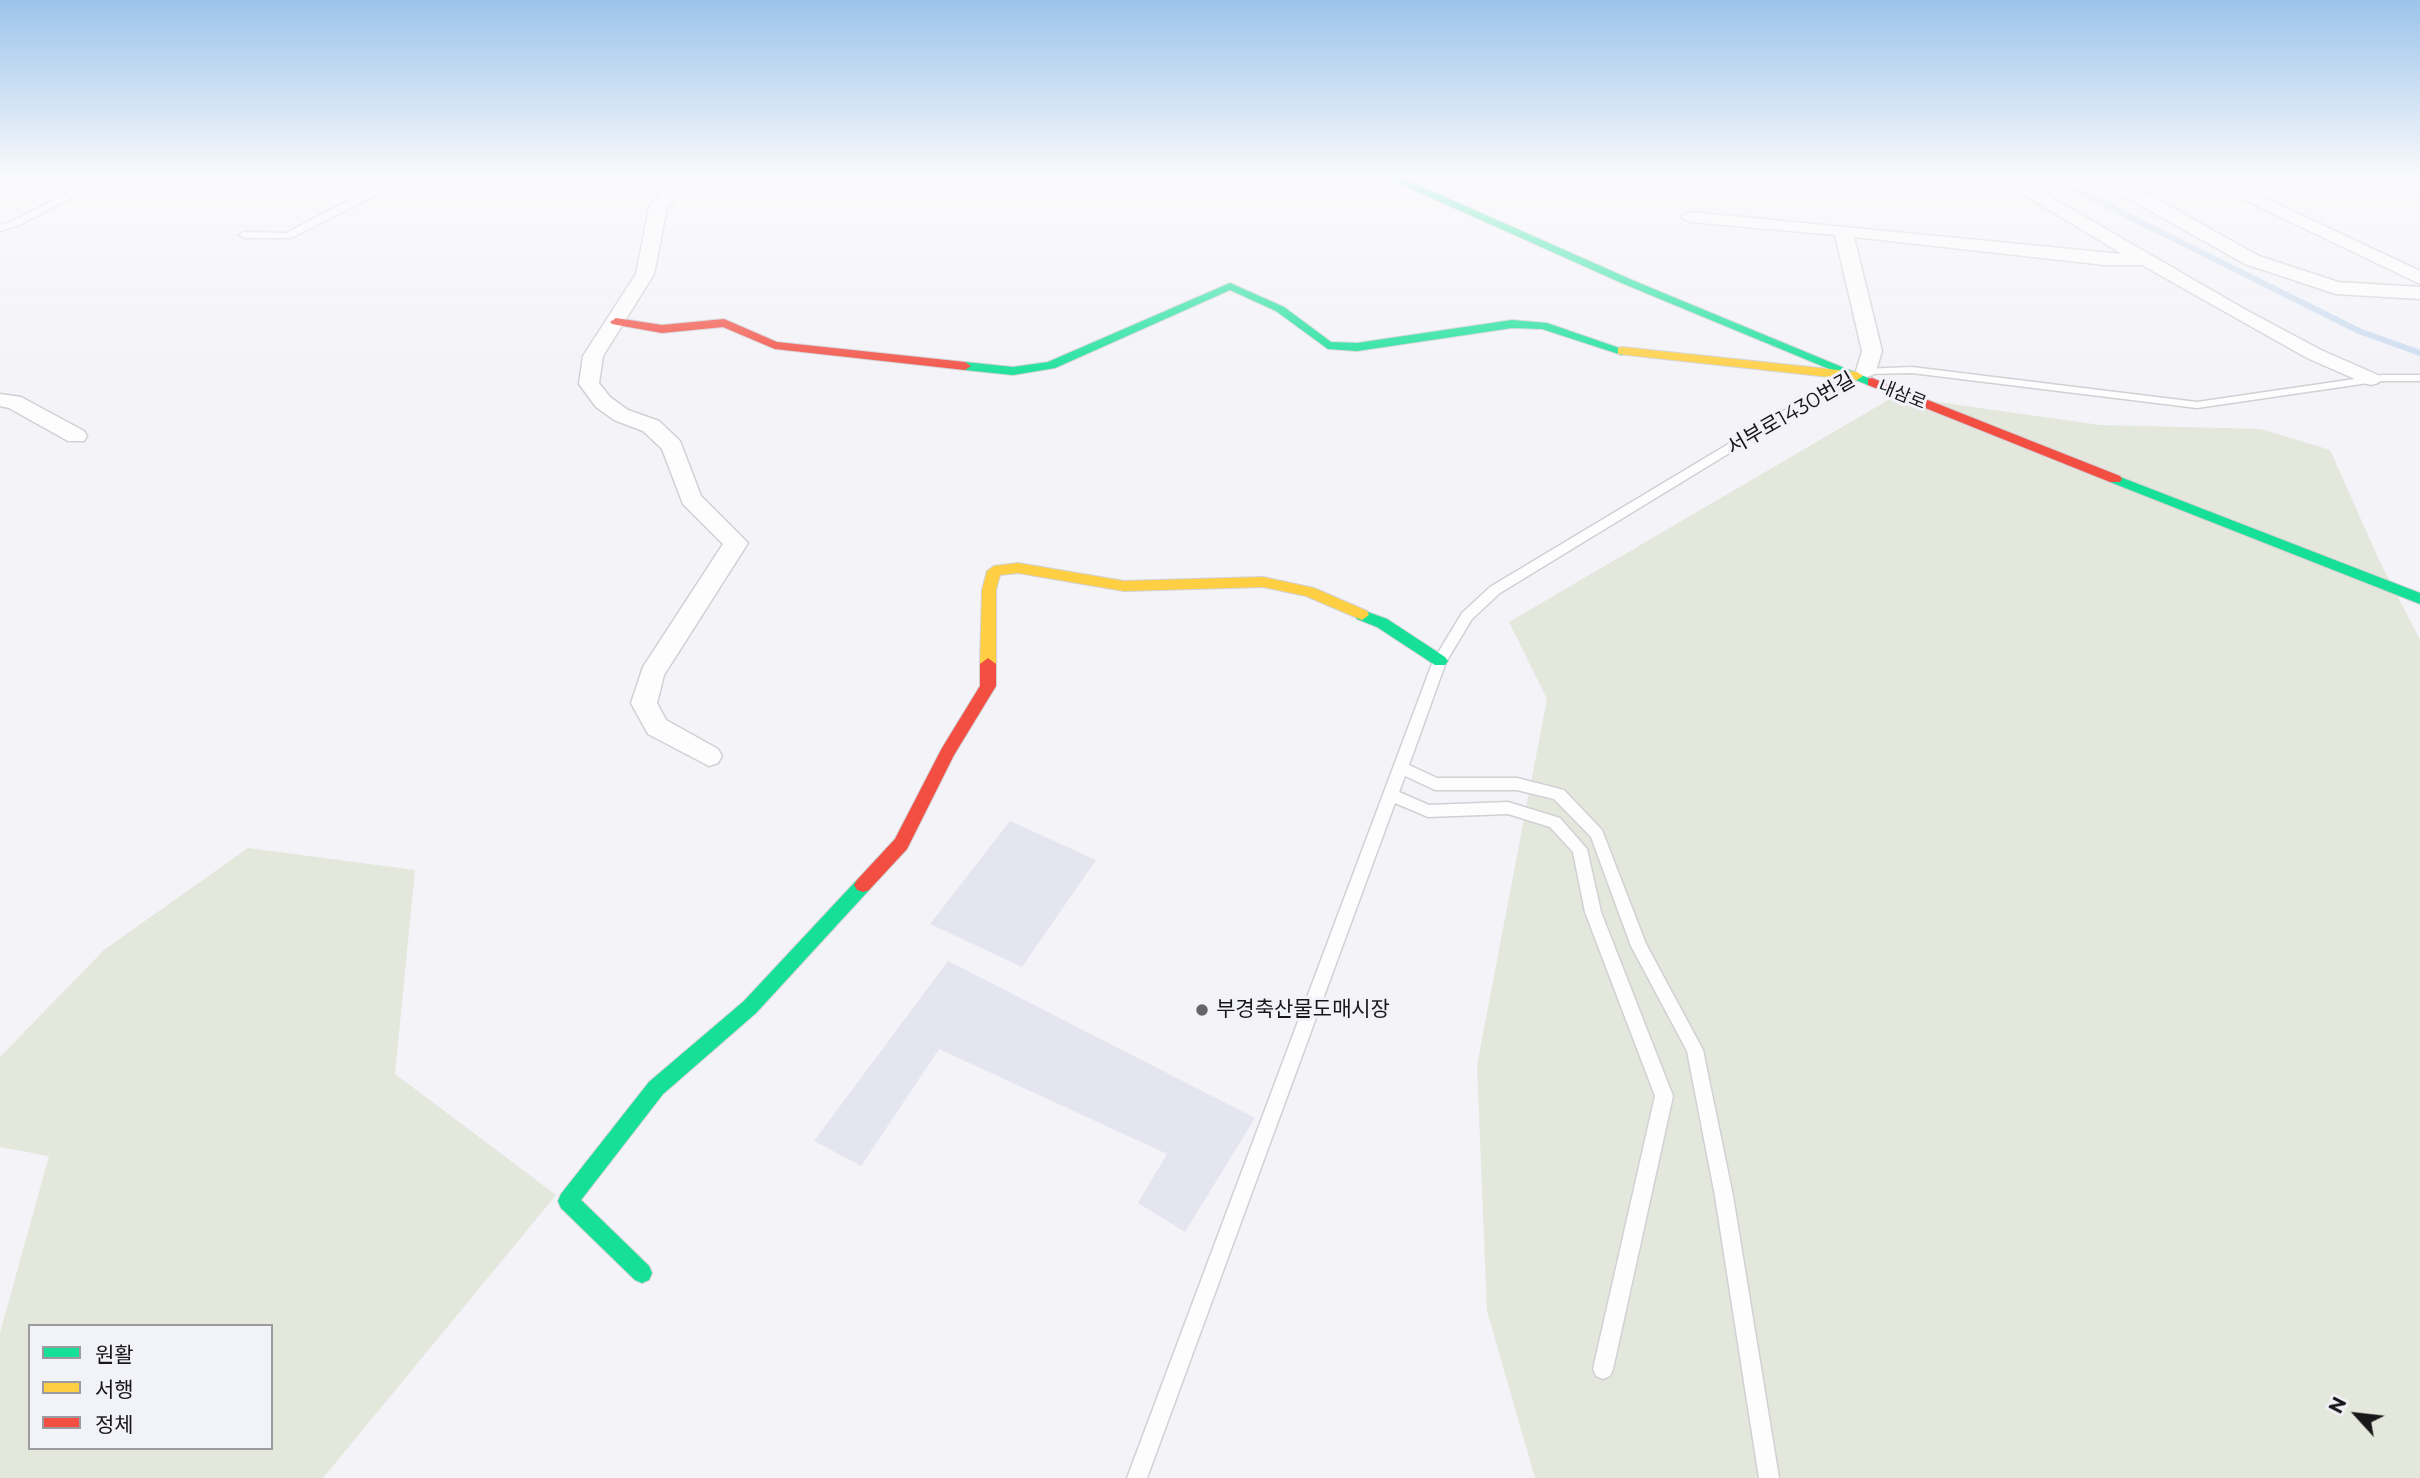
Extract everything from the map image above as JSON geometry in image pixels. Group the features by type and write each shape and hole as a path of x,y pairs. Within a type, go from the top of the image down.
{"street":[{"path":"651,246 645,274 593,356 589,384 603,402 621,415 651,426 672,446 691,499 736,543 652,674 644,703 657,727 709,756"},
{"name":"내삼로","path":"1547,246 1624,280 2420,599"},
{"path":"616,322 662,329 724,323 775,345 1013,371 1051,365 1230,286 1280,309 1328,345 1357,347 1512,324 1543,326 1615,350 1668,349 1861,374 1872,351 1847,246"},
{"path":"1987,246 2105,259 2147,260"},
{"path":"2123,246 2314,354 2371,380"},
{"path":"2227,246 2252,260 2336,288 2420,293"},
{"path":"2352,246 2420,278"},
{"path":"1624,280 1661,316"},
{"path":"0,400 14,402 76,436"},
{"path":"642,1273 568,1201 656,1088 750,1007 901,844 948,752 988,686 989,590 994,571 1018,568 1124,586 1263,582 1309,592 1382,623 1440,661"}],"lane":[{"name":"서부로1430번길","path":"1137,1478 1440,661 1467,617 1495,590 1802,404 1861,374 1912,370 2197,405 2371,380 2420,378"},
{"path":"1400,768 1435,784 1517,784 1559,794 1597,834 1639,946 1695,1050 1724,1196 1769,1478"},
{"path":"1390,795 1428,811 1508,808 1555,821 1580,849 1593,912 1664,1096 1602,1369"}],"shaded area":[{"path":"1895,396 2100,425 2261,429 2330,450 2379,560 2420,640 2420,1478 1535,1478 1487,1311 1477,1065 1547,699 1509,622"},
{"path":"1010,821 1096,860 1022,967 930,924"},
{"path":"248,848 415,870 395,1074 556,1195 323,1478 0,1478 0,1333 49,1156 0,1147 0,1057 104,950"},
{"path":"948,961 1255,1118 1185,1232 1138,1203 1167,1154 939,1049 861,1166 814,1141"}],"waterway":[{"path":"2188,246 2359,331 2420,353"}],"traffic: fast":[{"path":"1546,246 1872,382"},
{"path":"965,366 1013,371 1051,365 1230,286 1280,309 1328,345 1357,347 1512,324 1543,326 1622,351"},
{"path":"2115,479 2420,599"},
{"path":"1362,615 1382,623 1440,661"},
{"path":"642,1273 568,1201 656,1088 750,1007 863,885"}],"traffic: slow":[{"path":"1622,351 1857,376"},
{"path":"988,664 989,590 994,571 1018,568 1124,586 1263,582 1309,592 1362,615"}],"traffic: jam":[{"path":"616,322 662,329 724,323 775,345 965,366"},
{"path":"1872,382 2115,479"},
{"path":"863,885 901,844 948,752 988,686 988,664"}],"place":[{"name":"부경축산물도매시장","path":"1202,1010"}]}
